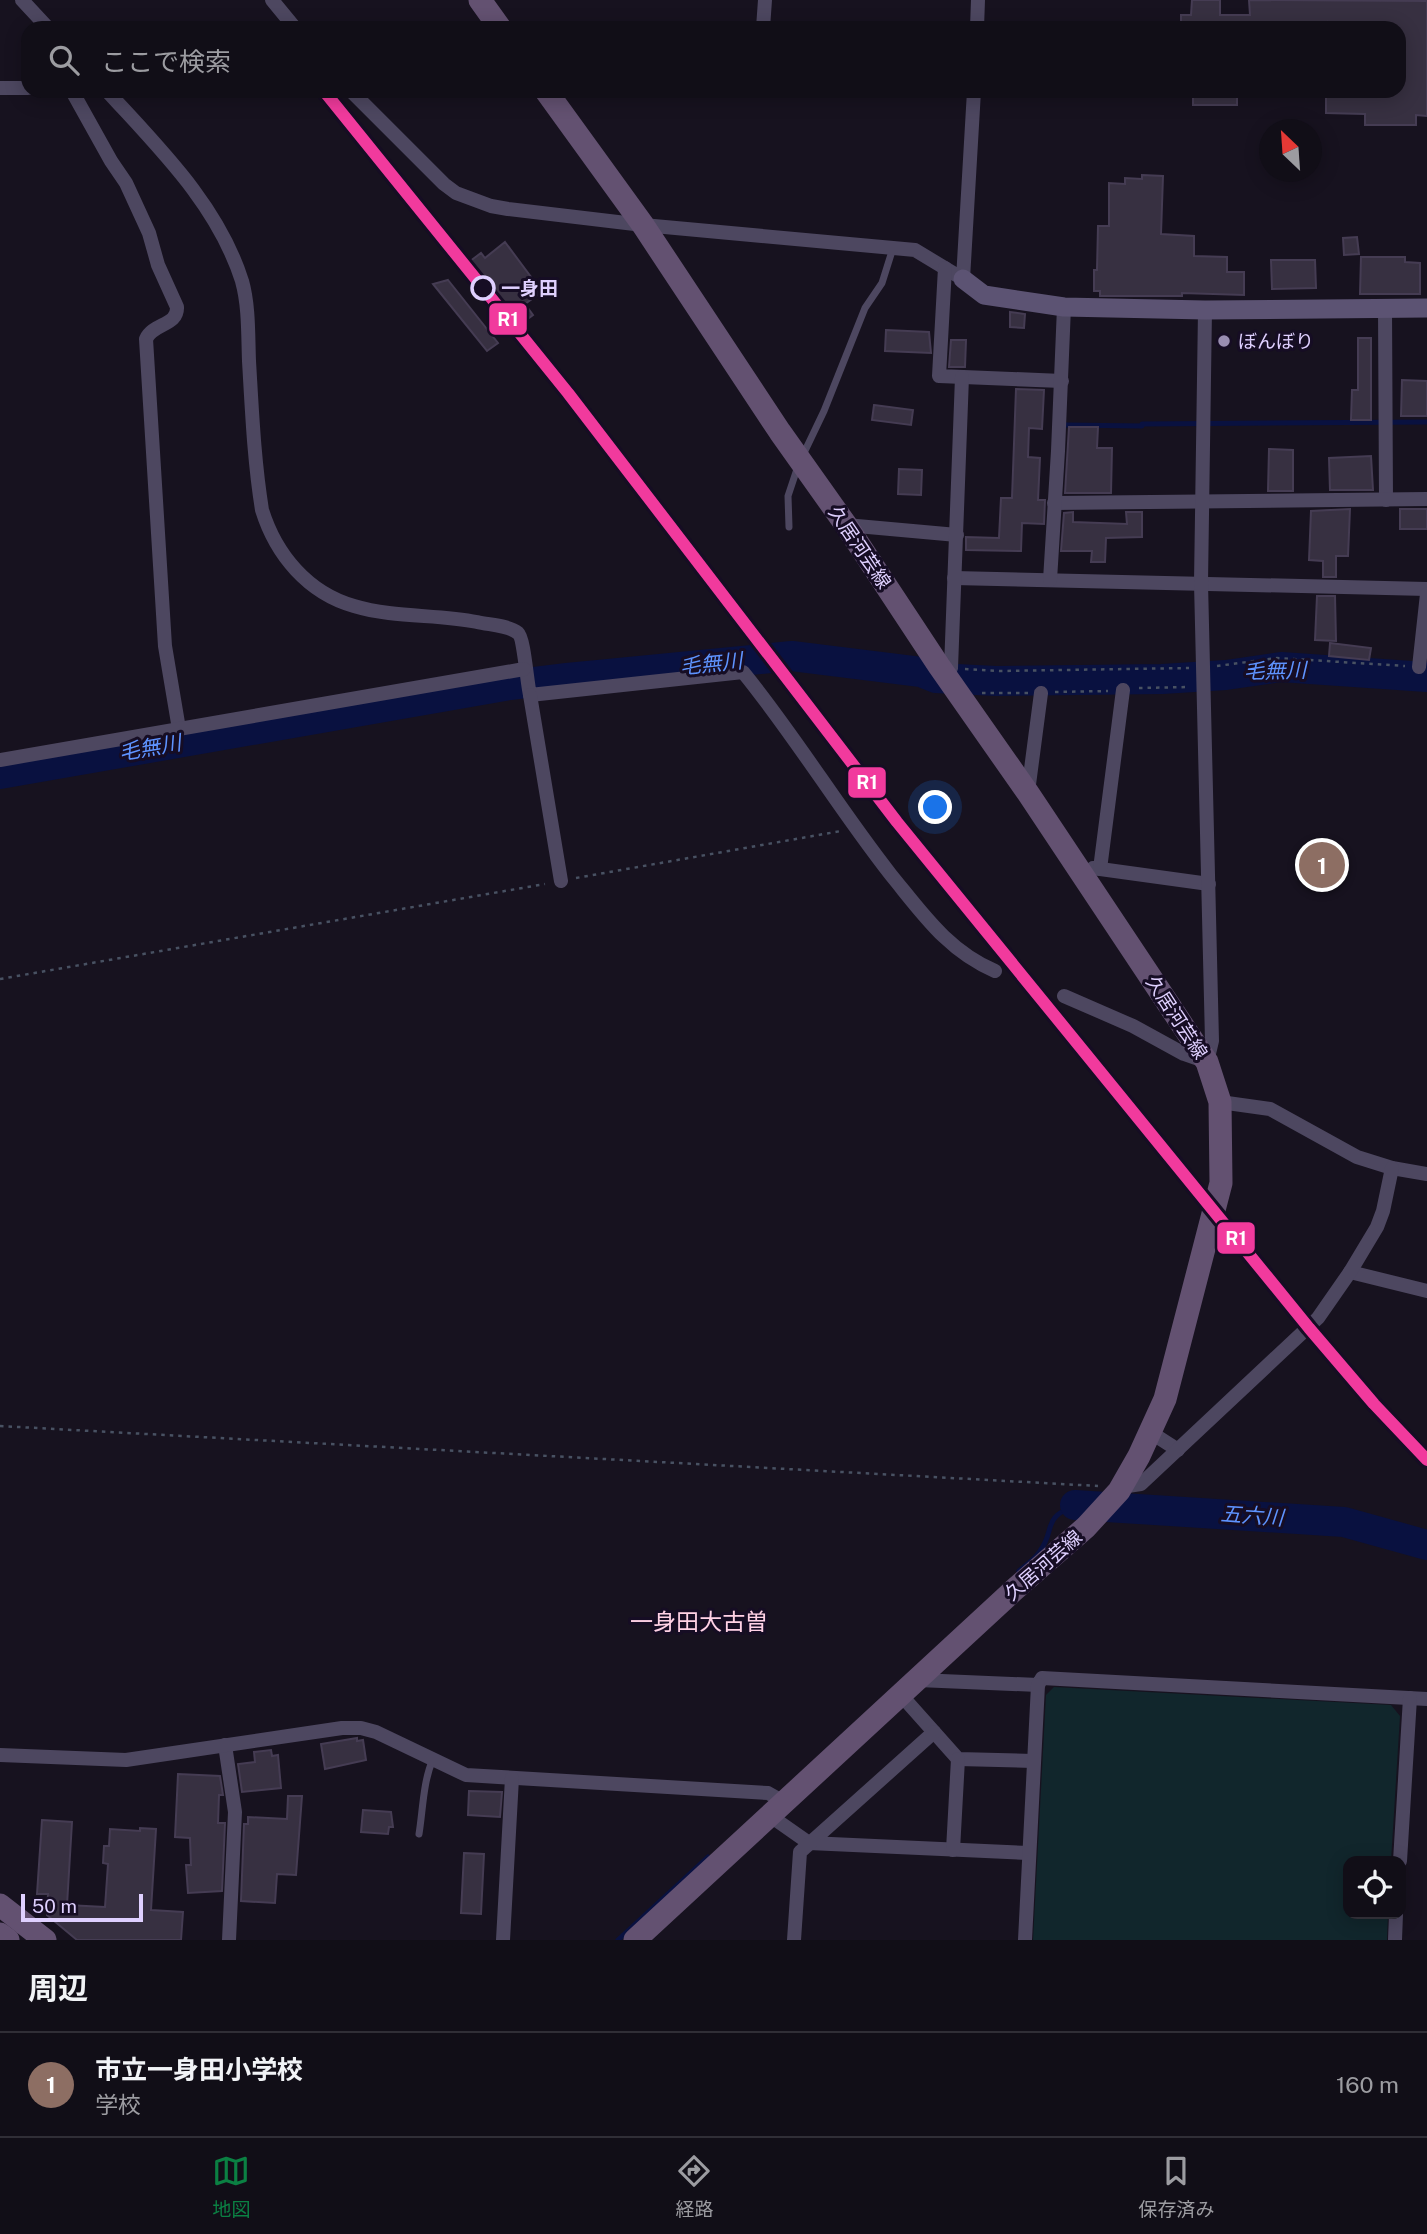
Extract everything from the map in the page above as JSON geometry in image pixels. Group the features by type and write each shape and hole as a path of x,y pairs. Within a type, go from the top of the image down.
{"main road":[{"path":"480,0 495,21"},
{"name":"久居河芸線","path":"551,98 643,225 939,666 1028,793 1207,1062 1220,1102 1221,1183 1215,1214 1165,1399 1120,1489 1086,1527 918,1680 775,1802 635,1940"},
{"path":"0,1905 45,1940"},
{"path":"0,1934 8,1940"}],"street":[{"path":"22,0 42,21"},
{"path":"272,0 289,21"},
{"path":"764,21 765,0"},
{"path":"977,21 978,0"},
{"path":"0,88 21,88"},
{"path":"78,98 111,161 126,183 149,233 158,265 177,307 176,317 151,330 146,339 165,646 179,729"},
{"path":"114,98 163,151 196,193 217,229 242,282 248,334 252,424 262,510 266,524 286,559 306,581 322,592 354,606 465,620 508,629 519,634 523,640 525,671 561,881"},
{"path":"358,98 456,194 492,206 643,225 915,250 984,295 1063,307 1205,310 1427,308"},
{"path":"963,279 974,98"},
{"path":"945,268 939,376 1062,382"},
{"path":"1051,580 1062,382 1063,307"},
{"path":"1385,308 1386,500"},
{"path":"1064,996 1133,1026 1184,1054 1207,1062 1212,1041 1201,583 1205,310"},
{"path":"939,666 951,668 962,377"},
{"path":"1054,503 1427,499"},
{"path":"846,524 957,535"},
{"path":"954,578 1427,591 1419,667"},
{"path":"0,760 525,671"},
{"path":"530,693 743,672 775,711 855,829 934,928 972,961 996,971"},
{"path":"1100,869 1123,690"},
{"path":"1028,793 1041,693"},
{"path":"1074,864 1209,884"},
{"path":"1220,1102 1270,1109 1357,1157 1392,1168 1427,1174"},
{"path":"1120,1489 1141,1484 1308,1328 1350,1272 1377,1227 1392,1168"},
{"path":"1350,1272 1427,1291"},
{"path":"1150,1432 1178,1450"},
{"path":"1025,1940 1033,1761 1038,1685 1042,1678 1427,1699"},
{"path":"918,1680 1038,1685"},
{"path":"901,1695 958,1759 953,1850"},
{"path":"1400,1856 1410,1698"},
{"path":"0,1755 126,1760 342,1728 361,1728 376,1732 466,1775 775,1802 809,1843 1028,1853"},
{"path":"794,1940 800,1852 934,1732"},
{"path":"225,1745 235,1812 229,1940"},
{"path":"958,1759 1033,1761"},
{"path":"503,1940 512,1778"},
{"path":"1395,1940 1396,1919"}],"lane":[{"path":"789,527 788,496 792,479 824,411 865,307 881,283 893,248"},
{"path":"419,1834 426,1775 433,1759"}],"path":[{"path":"957,692 1041,693 1203,687"},
{"path":"0,979 855,829"},
{"path":"0,1426 1120,1489"}],"shaded area":[{"path":"1054,1687 1391,1705 1400,1716 1391,1856 1343,1856 1343,1919 1388,1919 1387,1940 1033,1940 1046,1695"}],"building":[{"path":"1192,0 1220,0 1220,15 1250,15 1249,0 1427,1 1427,116 1416,115 1416,125 1365,125 1365,114 1326,113 1326,98 1406,98 1406,21 1181,21 1181,15 1191,15"},
{"path":"1193,98 1237,98 1237,105 1193,105"},
{"path":"1142,175 1163,176 1161,234 1194,236 1194,256 1227,257 1227,272 1244,272 1244,295 1182,293 1182,296 1100,296 1100,291 1094,291 1098,226 1109,226 1109,183 1125,184 1125,178 1142,179"},
{"path":"1357,237 1359,254 1344,255 1343,238"},
{"path":"505,242 537,285 534,287 539,294 525,304 533,315 518,326 469,262 481,253 485,258"},
{"path":"1361,257 1405,257 1405,262 1420,263 1420,294 1360,294"},
{"path":"1271,260 1315,260 1316,288 1272,289"},
{"path":"448,280 498,343 487,351 433,284"},
{"path":"1010,312 1025,314 1024,328 1010,327"},
{"path":"886,330 929,332 931,353 885,351"},
{"path":"1358,338 1371,338 1371,420 1351,420 1352,390 1358,390"},
{"path":"951,340 966,340 965,367 949,367"},
{"path":"1402,380 1427,381 1427,416 1401,416"},
{"path":"1016,389 1044,390 1042,429 1029,428 1028,457 1040,458 1038,500 1045,500 1044,524 1022,523 1021,551 966,550 966,537 999,538 1001,498 1012,498"},
{"path":"874,405 913,410 911,425 872,420"},
{"path":"1069,427 1098,427 1097,448 1112,448 1111,493 1065,493"},
{"path":"1269,449 1293,450 1293,491 1268,491"},
{"path":"1371,456 1373,490 1330,490 1329,458"},
{"path":"899,469 922,470 921,495 898,494"},
{"path":"1350,509 1348,556 1336,556 1336,577 1323,577 1323,561 1309,560 1311,511"},
{"path":"1400,509 1427,509 1427,529 1400,529"},
{"path":"1073,512 1073,522 1127,524 1126,512 1142,512 1142,537 1106,538 1105,562 1091,562 1092,551 1061,551 1064,513"},
{"path":"1317,596 1335,596 1336,641 1315,640"},
{"path":"1330,643 1371,648 1369,660 1329,656"},
{"path":"357,1738 357,1741 363,1740 366,1760 325,1769 321,1744"},
{"path":"271,1750 272,1756 278,1755 281,1788 242,1792 238,1764 255,1762 254,1752"},
{"path":"178,1774 220,1776 223,1795 219,1795 218,1823 225,1823 222,1891 188,1893 186,1865 191,1865 190,1838 175,1837"},
{"path":"469,1791 502,1792 500,1817 468,1815"},
{"path":"288,1796 302,1796 296,1875 277,1874 275,1903 241,1901 244,1824 248,1824 248,1817 287,1819"},
{"path":"363,1810 391,1812 393,1827 389,1827 388,1834 361,1832"},
{"path":"42,1820 72,1822 67,1905 105,1907 108,1864 103,1863 104,1846 109,1846 110,1829 156,1829 151,1910 183,1912 181,1940 77,1940 47,1915 48,1894 37,1894"},
{"path":"464,1853 484,1854 481,1914 461,1913"}],"waterway":[{"path":"1065,425 1427,422"},
{"name":"毛無川","path":"0,774 510,685 792,656 921,672 936,678 996,681 1162,679 1226,675 1281,667 1427,677"},
{"path":"1019,1571 1040,1551 1057,1515 1075,1505"},
{"name":"五六川","path":"1075,1505 1344,1522 1427,1545"},
{"path":"618,1940 708,1857"}],"transit line":[{"name":"R1","path":"330,98 568,393 897,822 1309,1328 1374,1404 1427,1460"}],"place":[{"name":"一身田","path":"483,288"},
{"name":"ぼんぼり","path":"1224,341"},
{"name":"市立一身田小学校","path":"1322,865"}],"district":[{"name":"一身田大古曽","path":"699,1622"}]}
